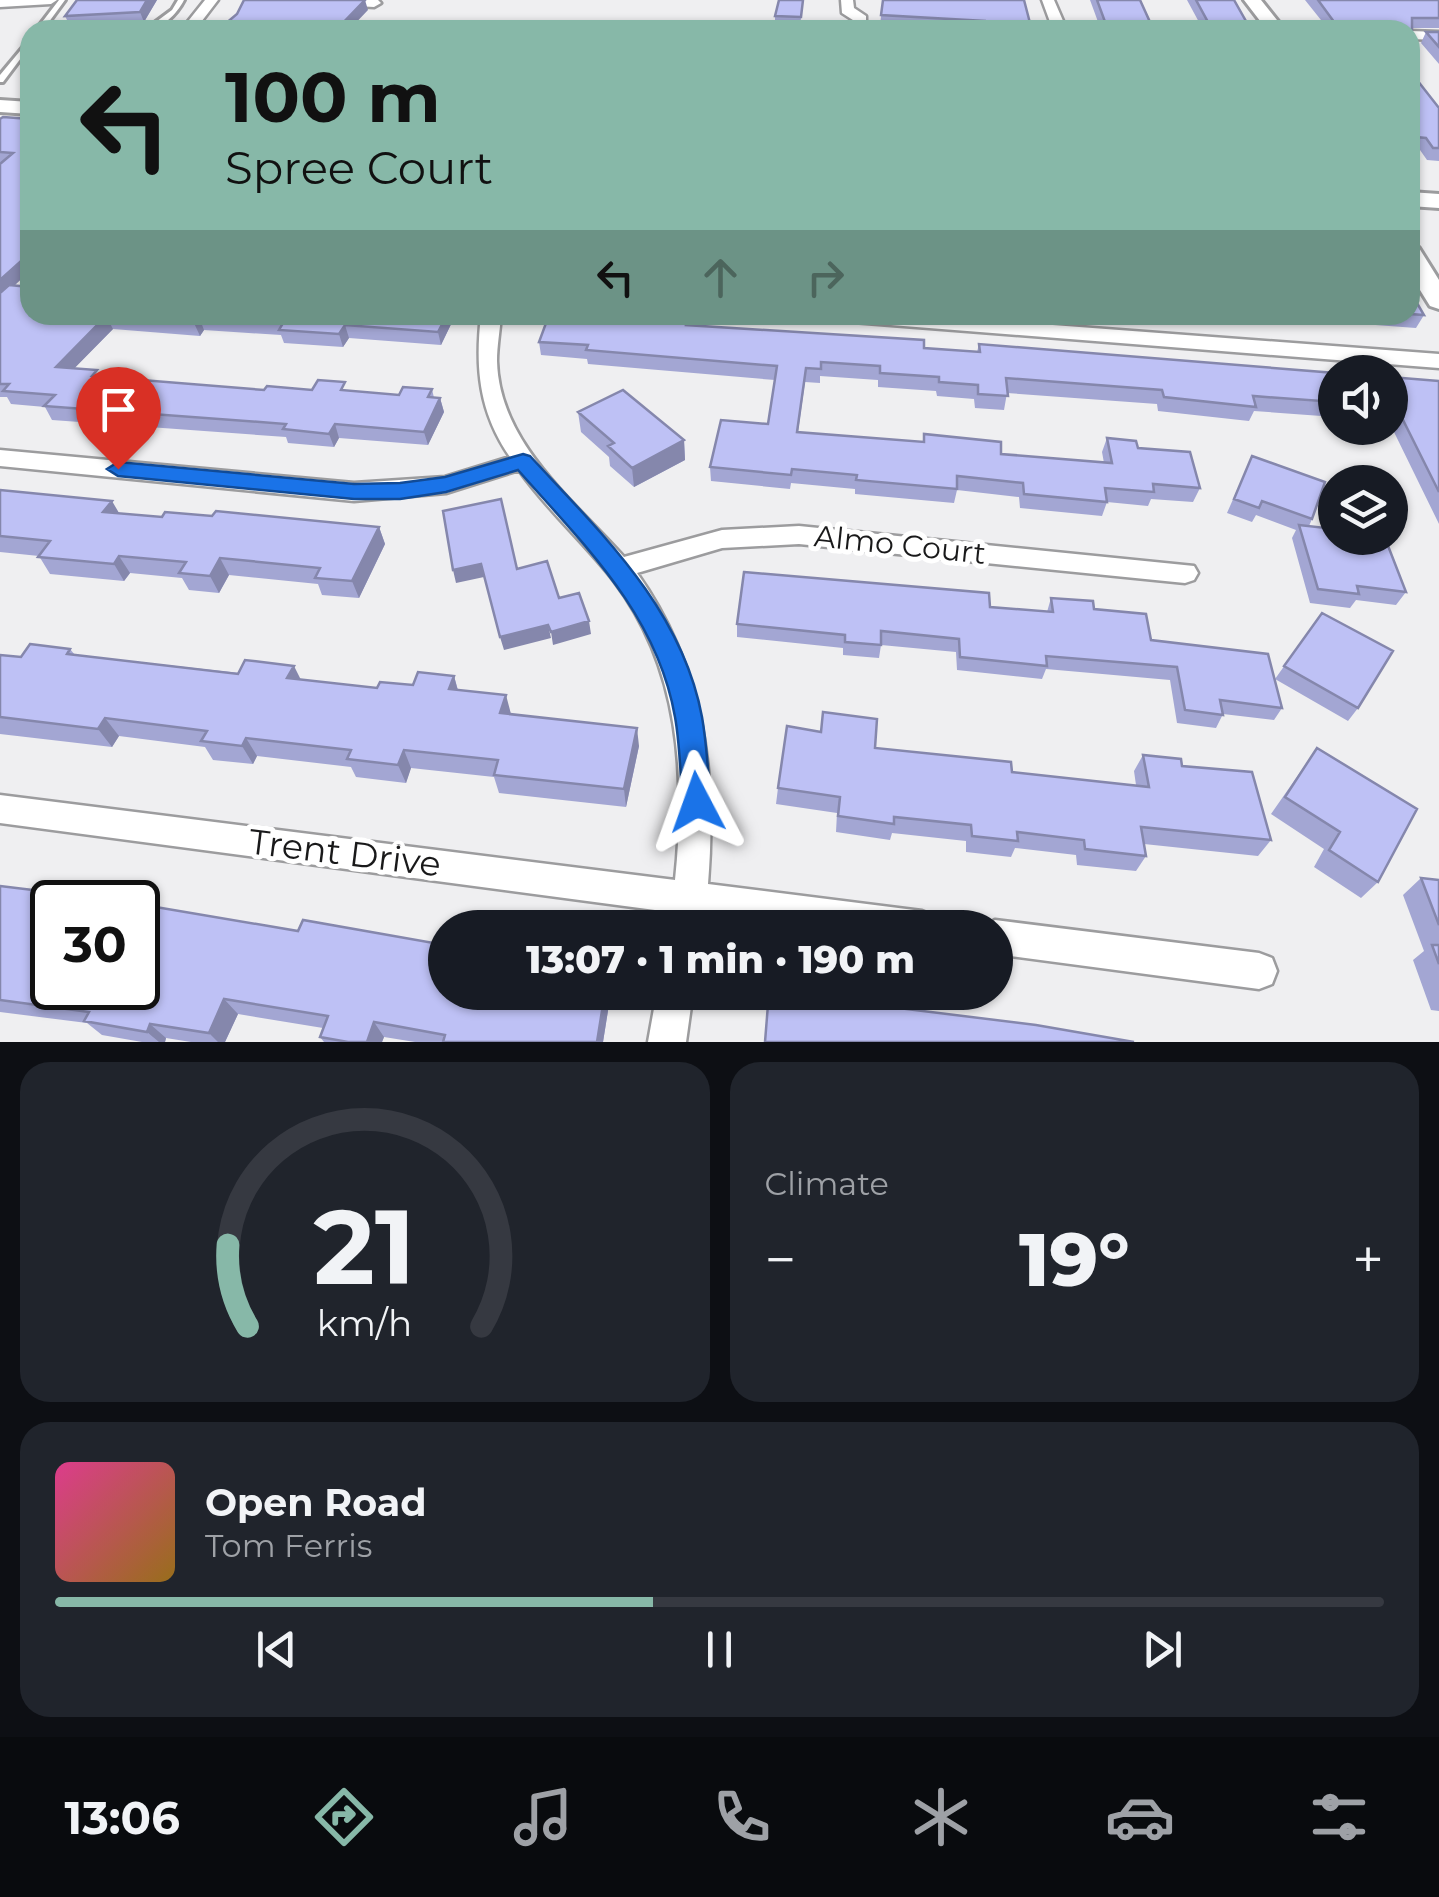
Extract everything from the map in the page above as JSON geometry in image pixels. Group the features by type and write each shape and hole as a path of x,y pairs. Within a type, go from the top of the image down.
{"street":[{"path":"0,2 51,0"},
{"path":"196,20 212,0"},
{"path":"322,0 374,2"},
{"path":"847,0 847,10 861,19"},
{"path":"1252,0 1268,20"},
{"path":"1420,270 1439,301"},
{"path":"489,325 486,340 491,398 523,462 620,570 648,610 670,656 688,715 696,774 698,830 687,910"},
{"path":"970,325 1439,361"},
{"path":"0,458 354,492 446,485 523,462"},
{"name":"Almo Court","path":"620,570 674,550 722,539 799,535 1185,573"},
{"name":"Trent Drive","path":"0,809 674,910"},
{"path":"1013,939 1259,971"},
{"path":"667,1042 672,1010"}],"lane":[{"path":"47,20 62,0"},
{"path":"162,20 181,0"},
{"path":"0,80 20,55"}],"building":[{"path":"77,0 147,0 140,12 65,16"},
{"path":"244,0 365,0 346,20 230,20"},
{"path":"779,0 803,0 801,17 775,16"},
{"path":"883,0 1024,0 1029,20 968,20 881,15"},
{"path":"1097,0 1140,0 1149,20 1104,20"},
{"path":"1196,0 1234,0 1245,20 1207,20"},
{"path":"1318,0 1439,0 1439,18 1333,20"},
{"path":"1426,32 1439,32 1439,47"},
{"path":"1420,84 1439,108 1439,148 1433,148 1426,138 1420,137"},
{"path":"20,118 20,262 0,280 0,164 13,153 0,152 0,119"},
{"path":"9,285 20,286 20,325 97,325 56,367 97,370 92,376 264,390 267,386 312,390 318,380 345,382 341,390 399,395 403,387 432,389 428,397 440,398 424,432 335,424 329,434 283,429 286,424 44,406 55,395 3,391 9,384 0,384 0,293"},
{"path":"282,325 345,325 339,334 279,330"},
{"path":"345,325 442,325 438,332"},
{"path":"545,325 686,325 924,340 924,348 980,352 979,344 1318,372 1318,401 1253,396 1256,407 1164,397 1162,390 1006,378 1008,396 978,394 978,385 939,382 939,377 880,373 880,366 821,362 821,369 806,368 797,432 924,442 924,434 1001,442 1001,454 1112,463 1107,438 1136,441 1138,448 1190,452 1200,488 1153,484 1154,492 1105,488 1107,502 1024,494 1023,483 957,476 957,489 856,480 857,475 792,469 791,475 710,467 721,420 768,424 777,366 586,350 588,345 539,342"},
{"path":"1408,378 1439,381 1439,492 1408,430"},
{"path":"623,390 684,440 632,468 608,446 614,443 578,412"},
{"path":"1252,456 1318,480 1318,502 1312,519 1262,501 1259,508 1234,499"},
{"path":"0,490 112,501 103,512 162,517 165,512 212,516 216,511 379,527 352,581 315,578 320,568 220,558 210,576 179,573 186,562 119,556 114,564 38,557 50,541 0,536"},
{"path":"501,499 517,569 547,561 559,598 579,593 589,621 551,632 548,625 500,637 481,564 453,570 443,511"},
{"path":"1299,525 1318,527 1318,555 1392,555 1406,592 1357,586 1359,594 1318,589"},
{"path":"744,572 989,593 990,607 1053,612 1051,598 1093,601 1094,609 1146,614 1151,640 1268,654 1282,708 1220,700 1223,715 1185,710 1177,667 1046,656 1047,666 960,657 959,639 881,631 881,645 845,642 845,635 737,624"},
{"path":"1322,613 1393,651 1358,708 1284,666"},
{"path":"30,644 70,649 67,654 238,674 245,660 294,666 287,678 377,688 380,682 413,685 418,672 454,676 449,689 506,695 500,713 637,728 624,789 494,775 498,760 404,750 398,765 347,759 351,750 246,738 242,746 201,741 207,731 105,718 98,729 0,717 0,655 21,657"},
{"path":"823,712 877,719 875,748 1011,762 1012,772 1149,787 1143,755 1181,759 1182,766 1252,772 1271,840 1141,827 1146,856 1085,849 1084,840 1017,832 1018,841 972,836 971,825 894,817 894,824 838,816 840,797 778,788 787,726 821,732"},
{"path":"1317,748 1417,809 1378,882 1329,850 1340,832 1285,797"},
{"path":"1421,878 1439,880 1439,925"},
{"path":"0,886 30,890 30,1004 0,1000"},
{"path":"160,908 298,931 303,920 428,942 428,1010 602,1010 597,1042 443,1042 445,1035 374,1022 367,1042 348,1042 320,1037 328,1016 224,999 209,1033 150,1024 147,1032 84,1021 89,1012 74,1010 160,1010"},
{"path":"1432,945 1439,945 1439,964"},
{"path":"768,1010 915,1010 1134,1042 765,1042"}],"route":[{"path":"118,469 354,492 446,485 523,462 620,570 648,610 670,656 688,715 697,802"}]}
